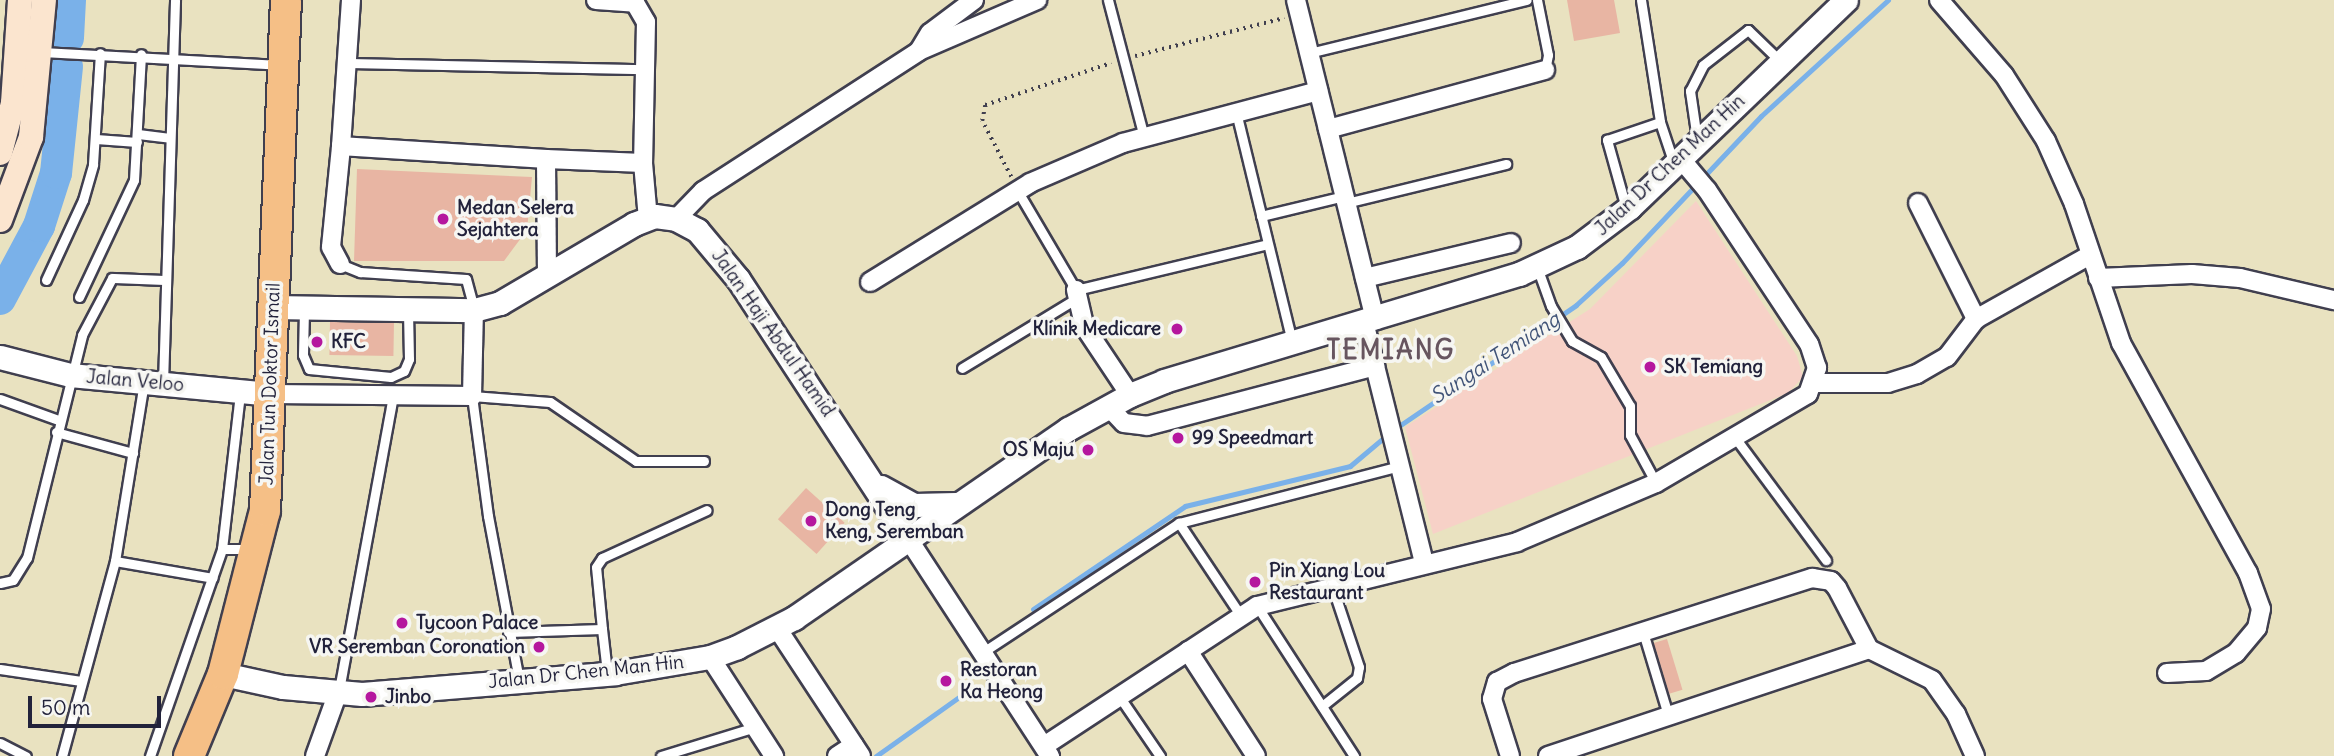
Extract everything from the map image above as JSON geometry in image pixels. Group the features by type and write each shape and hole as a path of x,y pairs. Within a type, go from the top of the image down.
{"highway":[{"name":"Jalan Tun Doktor Ismail","path":"189,756 223,674 258,548 270,458 272,307 286,0"}],"main road":[{"path":"0,220 31,137 20,0"},
{"path":"0,153 13,103 22,50 44,0"}],"street":[{"path":"340,264 331,247 349,63 351,0"},
{"path":"596,0 635,3 642,9 647,69 642,163 648,219"},
{"path":"919,51 930,33 974,0"},
{"path":"272,307 474,310 500,303 648,219 676,219 703,191 919,51 1037,0"},
{"name":"Jalan Dr Chen Man Hin","path":"223,674 283,687 362,694 607,674 710,657 777,628 956,504 1108,406 1130,395 1537,267 1594,236 1681,164 1698,141 1846,0"},
{"path":"1939,0 2004,75 2046,141 2121,343 2147,397 2248,573 2261,609 2256,628 2236,653 2206,671 2167,673"},
{"path":"1298,7 1364,278 1375,366 1424,562"},
{"path":"1328,129 1545,71"},
{"path":"870,282 1017,190 1144,137 1318,91"},
{"path":"341,146 642,163"},
{"path":"547,159 547,276"},
{"path":"907,537 1047,751 1119,696 1257,606 1424,562 1517,542 1656,483 1736,439 1808,394 1817,368 1809,344 1707,190 1681,164"},
{"path":"1918,203 1976,319"},
{"name":"Jalan Haji Abdul Hamid","path":"676,219 697,230 738,279 876,484 907,537"},
{"path":"1364,278 1511,243"},
{"path":"1814,383 1888,383 1917,374 1947,357 1976,319 2090,255"},
{"path":"2098,278 2192,274 2240,278 2334,300"},
{"path":"1077,294 1084,326 1130,395"},
{"path":"272,394 472,396 474,310"},
{"name":"Jalan Veloo","path":"0,357 70,375 272,394"},
{"path":"1108,406 1124,423 1147,426 1375,366"},
{"path":"876,484 914,505 956,504"},
{"path":"865,567 884,532 876,484"},
{"path":"1510,756 1492,699 1497,682 1643,632 1822,577 1837,588 1869,649 1932,680 1956,714 1975,756"},
{"path":"777,628 858,752 837,756"},
{"path":"1548,756 1575,751 1668,715 1869,649"},
{"path":"1188,652 1256,756"},
{"path":"710,657 774,756"},
{"path":"315,756 338,692"}],"lane":[{"path":"62,756 116,561 133,453 154,383 166,280 175,0"},
{"path":"1108,0 1144,137"},
{"path":"1309,53 1527,0"},
{"path":"1537,0 1548,55 1545,71"},
{"path":"1641,0 1660,122 1681,164"},
{"path":"1698,141 1690,91 1703,65 1748,30 1781,62"},
{"path":"22,50 141,54 284,65"},
{"path":"46,280 83,200 96,139 100,53"},
{"path":"79,298 134,180 141,54"},
{"path":"349,63 647,69"},
{"path":"1236,113 1292,342"},
{"path":"1627,209 1607,140 1660,122"},
{"path":"96,139 170,138"},
{"path":"1261,216 1506,164"},
{"path":"1017,190 1077,294"},
{"path":"962,368 1077,294 1268,244"},
{"path":"340,264 360,272 466,279 474,310"},
{"path":"1537,267 1561,325 1572,341 1601,357 1630,406 1630,435 1656,483"},
{"path":"0,583 13,580 27,558 58,420 82,335 112,278 166,280"},
{"path":"304,308 303,355 309,369 391,377 404,371 409,359 408,310"},
{"path":"150,756 222,549 241,391"},
{"path":"338,692 393,395"},
{"path":"519,680 508,632 472,396 550,402 636,461 704,461"},
{"path":"0,399 58,420"},
{"path":"56,432 133,453"},
{"path":"1736,439 1826,560"},
{"path":"983,652 1179,523 1400,466"},
{"path":"607,674 596,566 602,558 707,510"},
{"path":"1179,523 1241,616"},
{"path":"222,549 258,548"},
{"path":"116,561 213,578"},
{"path":"1322,706 1357,678 1359,667 1332,586"},
{"path":"1257,606 1354,756"},
{"path":"508,632 602,629"},
{"path":"1643,632 1668,715"},
{"path":"0,669 81,681"},
{"path":"1119,696 1160,756"},
{"path":"661,756 755,727"},
{"path":"0,743 26,756"}],"path":[{"path":"1017,190 982,121 985,105 1123,58 1298,7"}],"shaded area":[{"name":"SK Temiang","path":"1696,201 1797,356 1803,377 1788,393 1433,534 1405,427 1590,309"}],"building":[{"path":"1567,0 1614,0 1620,33 1574,41"},
{"name":"Medan Selera Sejahtera","path":"357,169 532,177 527,230 504,261 354,261"},
{"path":"330,322 394,323 393,356 329,355"},
{"name":"Dong Teng Keng, Seremban","path":"806,488 845,523 817,554 778,519"},
{"path":"1667,639 1682,690 1669,694 1654,643"}],"waterway":[{"name":"Sungai Temiang","path":"68,38 70,0"},
{"name":"Sungai Temiang","path":"1396,428 1576,305 1622,263 1761,116 1888,0"},
{"name":"Sungai Temiang","path":"0,299 39,226 56,173 67,67"},
{"name":"Sungai Temiang","path":"1033,609 1185,506 1350,466 1388,434"},
{"name":"Sungai Temiang","path":"876,756 973,687"}],"place":[{"name":"Medan Selera Sejahtera","path":"443,219"},
{"name":"Klinik Medicare","path":"1177,329"},
{"name":"KFC","path":"317,342"},
{"name":"SK Temiang","path":"1650,367"},
{"name":"99 Speedmart","path":"1178,438"},
{"name":"OS Maju","path":"1088,450"},
{"name":"Dong Teng Keng, Seremban","path":"811,521"},
{"name":"Pin Xiang Lou Restaurant","path":"1255,582"},
{"name":"Tycoon Palace","path":"402,623"},
{"name":"VR Seremban Coronation","path":"539,647"},
{"name":"Restoran Ka Heong","path":"946,681"},
{"name":"Jinbo","path":"371,697"}],"district":[{"name":"TEMIANG","path":"1391,350"}]}
